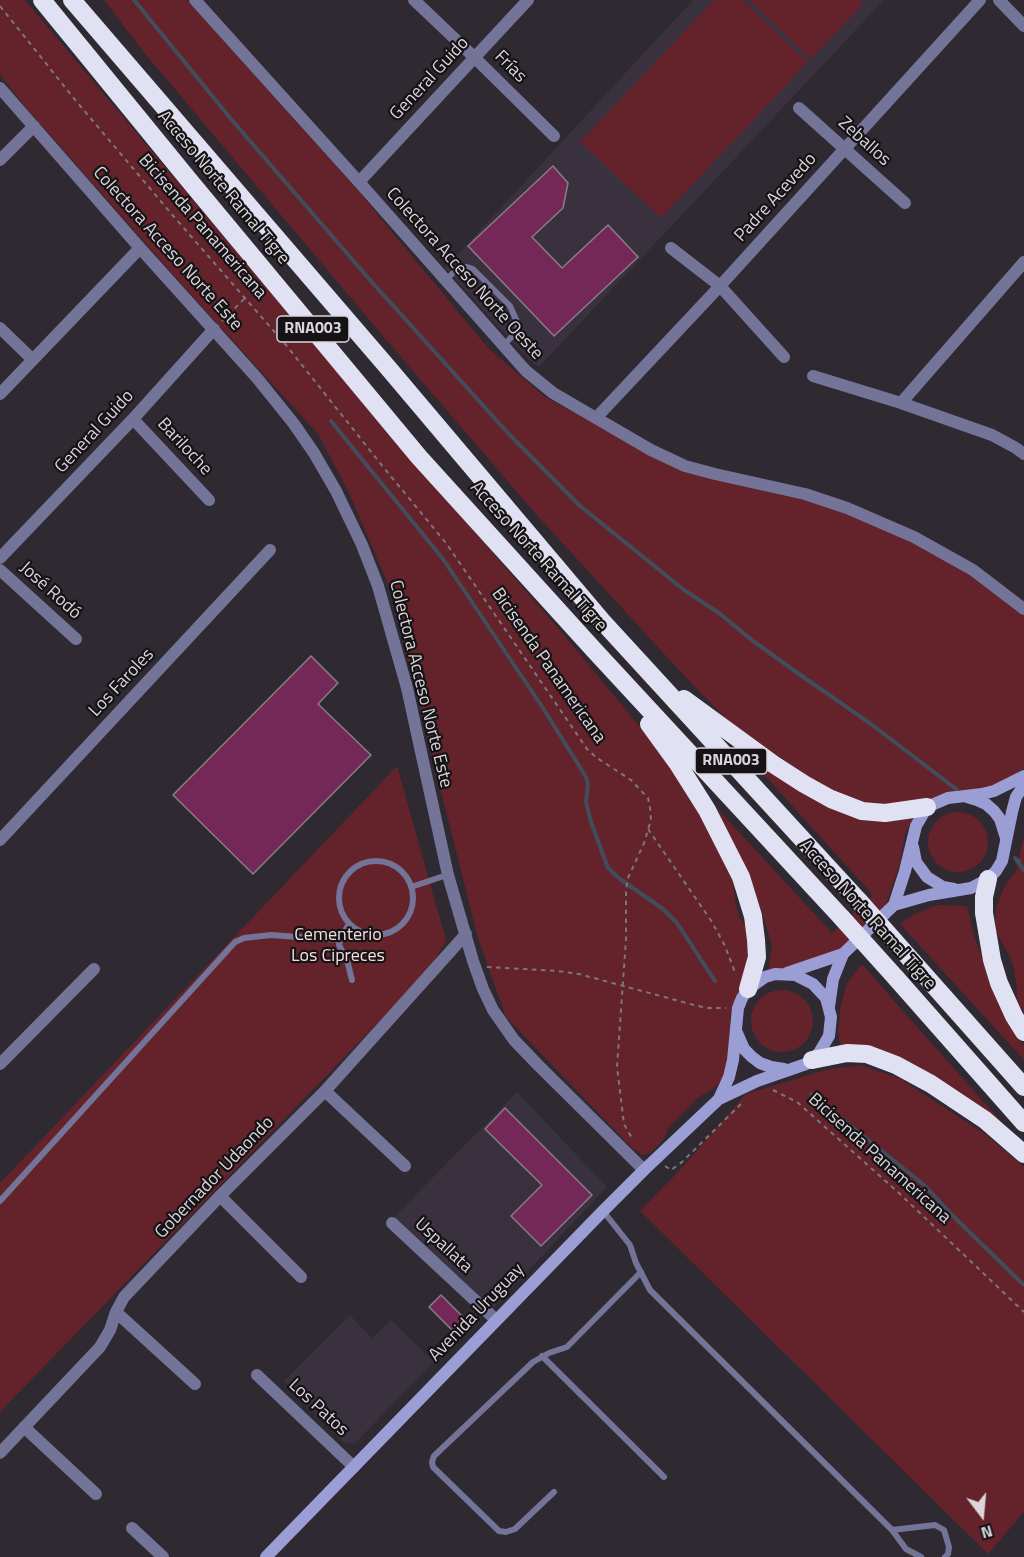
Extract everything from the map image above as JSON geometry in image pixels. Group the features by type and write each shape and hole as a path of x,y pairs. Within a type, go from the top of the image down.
{"highway":[{"name":"Acceso Norte Ramal Tigre","path":"42,0 419,457 897,978 1024,1123"},
{"name":"Acceso Norte Ramal Tigre","path":"74,0 88,20 390,370 602,621 859,901 1024,1087"},
{"path":"602,621 678,694 804,784 831,799 862,811 885,813 927,807"},
{"path":"594,650 678,764 707,810 741,877 753,916 757,957 742,998"},
{"path":"988,879 984,897 984,913 992,960 999,983 1024,1032"},
{"path":"812,1060 857,1053 867,1054 896,1065 931,1084 986,1120 1024,1154"}],"main road":[{"path":"894,905 905,871 913,834 927,807 957,796 988,792 1024,776"},
{"path":"812,1060 825,1045 829,1036 833,979 843,954 894,905 929,895 971,888 988,879 1002,861 1016,798 1024,785"},
{"path":"957,796 977,800 994,811 1000,819 1006,839"},
{"path":"913,834 913,853 916,862 927,877 943,887 962,889"},
{"path":"786,974 843,954"},
{"path":"742,998 756,982 765,977 786,974 795,975 813,984 826,998 830,1007"},
{"name":"Avenida Uruguay","path":"719,1100 729,1077 733,1060 736,1018 742,998"},
{"name":"Avenida Uruguay","path":"736,1029 744,1049 760,1063 781,1069 792,1068"},
{"name":"Avenida Uruguay","path":"266,1557 603,1211 719,1100 757,1081 812,1060"}],"street":[{"name":"Colectora Acceso Norte Oeste","path":"195,0 503,346 526,371 553,393 651,450 685,466 805,494 847,508 914,537 973,570 1024,609"},
{"name":"Frías","path":"414,0 554,136"},
{"name":"General Guido","path":"359,182 528,0"},
{"name":"Padre Acevedo","path":"596,418 720,286 980,0"},
{"path":"999,0 1024,26"},
{"name":"Colectora Acceso Norte Este","path":"0,88 257,378 294,424 336,491 378,586 407,688 448,875 483,989 493,1010 514,1040 644,1170"},
{"name":"Zeballos","path":"799,108 906,203"},
{"path":"0,160 34,126"},
{"path":"0,394 140,248"},
{"path":"671,248 720,286 784,357"},
{"path":"901,403 1024,262"},
{"path":"0,328 33,360"},
{"name":"General Guido","path":"0,558 133,419 214,329"},
{"path":"813,376 901,403 992,435 1024,454"},
{"name":"Bariloche","path":"133,419 209,500"},
{"name":"Los Faroles","path":"0,840 270,550"},
{"name":"José Rodó","path":"0,570 76,639"},
{"name":"Gobernador Udaondo","path":"0,1453 100,1347 124,1297 220,1196 325,1091 466,934"},
{"path":"0,1064 94,969"},
{"path":"325,1091 405,1166"},
{"path":"220,1196 301,1277"},
{"name":"Uspallata","path":"392,1223 496,1320"},
{"path":"116,1312 195,1384"},
{"name":"Los Patos","path":"257,1376 354,1467"},
{"path":"24,1428 96,1494"},
{"path":"132,1528 163,1557"}],"lane":[{"path":"446,280 456,270 467,267 473,269 510,306 518,324 517,331 503,346"},
{"path":"369,862 382,862 395,867 405,875 411,887 413,899 410,912 404,922 394,930 370,935 358,931 349,924 341,913 338,900 340,887 347,875 357,866 369,862"},
{"path":"411,887 448,875"},
{"path":"349,924 339,940 339,945 352,980"},
{"path":"0,1202 235,942 244,938 271,935 339,940"},
{"path":"603,1211 630,1245 650,1290 892,1530 906,1549 921,1557"},
{"path":"554,1492 515,1530 499,1531 433,1467 432,1462 435,1456 533,1362 542,1356 567,1347 641,1272"},
{"path":"542,1356 664,1477"},
{"path":"892,1530 935,1525 942,1527 949,1547 945,1557"}],"path":[{"name":"Bicisenda Panamericana","path":"0,6 84,110 286,345 446,543 587,750 632,780 648,798 651,820 644,843 628,878 626,890 626,939 617,1067 624,1124 634,1142"},
{"path":"214,329 245,298"},
{"path":"475,966 579,974 708,1008 742,998 725,946 712,922 648,829"},
{"name":"Bicisenda Panamericana","path":"769,1089 776,1090 797,1102 900,1194 1024,1312"},
{"path":"655,1160 671,1170 749,1096"}],"shaded area":[{"path":"693,0 884,0 539,367 529,360 445,268"},
{"path":"517,1092 607,1187 492,1309 394,1217"},
{"path":"350,1315 372,1338 391,1320 434,1362 354,1444 345,1443 284,1381"}],"green space":[{"path":"0,0 25,0 385,429 558,628 665,757 732,867 739,917 750,931 754,942 744,986 733,1004 730,1019 732,1038 729,1067 717,1086 699,1097 668,1128 665,1138 650,1153 643,1155 632,1148 506,1017 478,938 390,589 349,493 318,434 185,288 0,75"},
{"path":"104,0 187,0 355,187 488,348 545,397 684,472 809,499 897,534 971,574 1024,612 1024,768 1011,778 986,789 946,793 925,804 876,810 832,792 734,727 534,512 142,50"},
{"path":"714,0 742,0 808,62 661,218 580,142"},
{"path":"749,0 859,0 863,4 811,59"},
{"path":"741,749 788,783 914,816 905,834 900,863 886,905 841,950 783,970 768,971 772,946 764,918 741,858 715,806 832,933 873,895"},
{"name":"Cementerio Los Cipreces","path":"397,766 446,940 430,969 0,1412 0,1183"},
{"path":"952,812 964,812 980,820 986,830 988,842 986,854 980,864 964,872 952,872 936,864 928,848 928,836 936,820"},
{"path":"1024,835 1024,1012 1017,1001 1013,965 995,930 996,908 1005,885 1016,872"},
{"path":"938,905 967,906 973,932 994,992 1024,1046 1024,1060 900,924 916,913"},
{"path":"862,964 1024,1147 969,1106 840,1045 838,1032 841,1005 847,983"},
{"path":"782,990 794,992 804,999 811,1009 813,1021 811,1033 804,1043 794,1050 782,1052 770,1050 760,1043 753,1033 751,1021 753,1009 760,999 770,992"},
{"path":"860,1065 899,1078 985,1134 1024,1167 1024,1512 988,1554 640,1211 681,1169 746,1094 825,1070"}],"building":[{"path":"553,166 568,183 563,208 532,237 562,268 608,225 638,257 554,336 468,246"},
{"path":"311,656 338,683 318,704 371,755 253,874 173,795"},
{"path":"505,1108 592,1195 541,1246 511,1216 542,1185 485,1129"},
{"path":"441,1295 468,1322 456,1334 429,1307"}],"waterway":[{"path":"134,0 231,119 370,280 507,432 579,505 684,590 871,724 956,789"},
{"path":"331,421 443,559 543,708 586,777 588,784 586,802 608,868 663,909 677,923 715,981"},
{"path":"1019,861 1015,858 1024,870"},
{"path":"811,1094 924,1185 1024,1285"}]}
